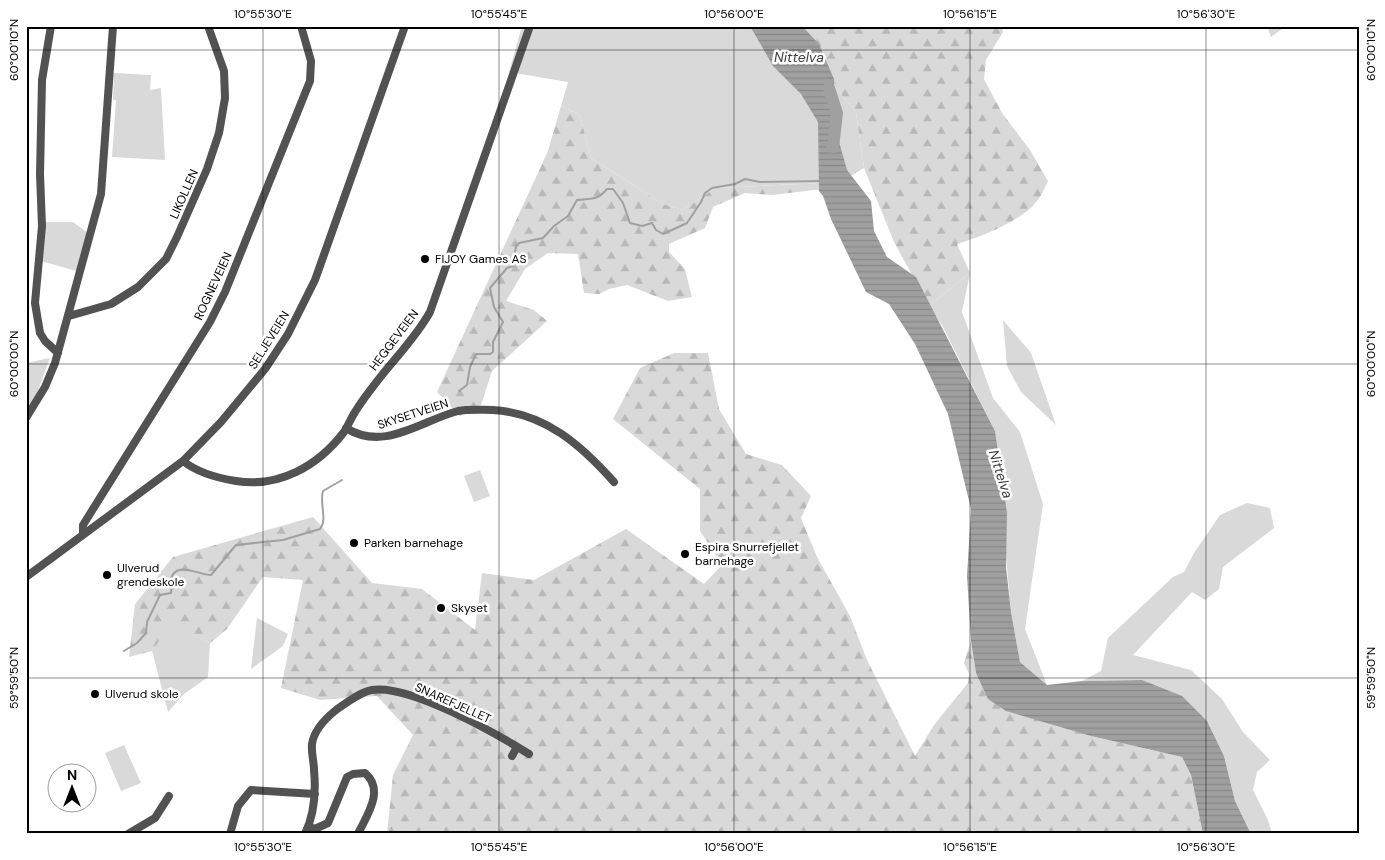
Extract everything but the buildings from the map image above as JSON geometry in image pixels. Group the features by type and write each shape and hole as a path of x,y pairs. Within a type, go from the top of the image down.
{"street":[{"path":"51,26 42,80 40,174 42,226 34,303 40,333 45,341 58,352"},
{"path":"26,418 46,387 58,352 104,181 113,26"},
{"name":"LIKOLLEN","path":"69,316 111,304 138,287 166,259 177,237 207,169 219,133 225,98 224,71 208,26"},
{"name":"ROGNEVEIEN","path":"82,534 83,525 210,322 225,292 310,81 311,61 301,26"},
{"name":"SELJEVEIEN","path":"26,577 183,461 251,388 276,352 298,316 323,257 405,26"},
{"name":"HEGGEVEIEN","path":"183,461 200,471 232,481 254,482 276,479 295,474 311,465 346,428 358,406 416,334 430,312 530,26"},
{"name":"SKYSETVEIEN","path":"346,428 357,434 378,438 397,434 459,411 482,410 515,413 539,421 570,438 614,482"},
{"name":"SNAREFJELLET","path":"306,831 315,794 312,744 318,730 329,716 348,701 372,690 397,691 424,700 529,754"},
{"path":"512,756 517,747"},
{"path":"306,831 328,823 347,777 353,774 364,773 371,778 375,791 371,808 358,834"},
{"path":"230,834 238,806 251,790 315,794"},
{"path":"128,834 156,818 169,796"}],"green space":[{"path":"522,26 777,26 824,74 856,112 864,168 841,182 715,188 683,210 663,204 591,158 580,115 561,106 568,82 509,72"},
{"path":"777,26 1002,26 1003,32 986,60 984,79 1002,113 1030,150 1048,181 1037,201 1011,222 988,233 957,244 970,273 929,306 894,242 864,168 856,112 824,74"},
{"path":"1267,26 1286,26 1271,37"},
{"path":"114,73 151,75 150,90 161,88 165,160 112,157 116,100 113,100"},
{"path":"561,106 580,115 591,158 663,204 683,210 715,188 841,182 823,189 772,195 745,193 713,207 705,228 669,244 669,252 685,269 692,297 668,301 627,285 609,289 599,294 584,293 578,254 548,253 525,269 506,301 534,310 547,321 492,371 481,405 460,416 437,392 548,151"},
{"path":"46,222 73,222 91,235 80,272 41,261"},
{"path":"970,273 962,312 993,398 1020,432 1043,504 1025,629 1047,685 1020,662 1011,612 995,431 942,325 929,306"},
{"path":"1003,320 1031,353 1056,425 1021,392 1007,366"},
{"path":"674,353 708,353 719,409 746,454 782,465 811,496 801,518 817,557 850,616 867,660 915,756 934,725 968,683 969,674 964,663 971,641 976,673 1091,736 1182,757 1191,775 1203,834 387,834 393,775 413,735 377,696 320,700 281,688 303,580 263,577 227,629 210,643 171,624 152,651 129,657 135,604 173,557 313,517 372,583 422,589 475,630 482,573 534,580 626,529 704,584 722,565 700,531 700,489 613,419 640,368"},
{"path":"50,358 34,401 26,411 26,363"},
{"path":"480,470 490,496 474,502 464,476"},
{"path":"1247,503 1270,508 1274,528 1223,567 1219,589 1205,600 1192,592 1133,655 1191,670 1222,699 1243,732 1270,760 1257,772 1253,790 1268,820 1272,834 1251,834 1235,801 1224,756 1207,721 1142,680 1082,681 1101,671 1108,638 1173,577 1184,572 1194,553 1220,515"},
{"path":"257,618 288,634 283,646 251,669"},
{"path":"170,623 210,643 208,677 184,694 168,712 152,651"},
{"path":"124,745 141,783 121,791 105,753"}],"water":[{"path":"750,26 802,26 819,44 834,79 834,124 847,170 871,201 874,231 887,257 916,277 995,431 1007,513 1006,567 1011,612 1020,662 1047,685 1082,681 1142,680 1182,696 1207,721 1224,756 1235,801 1251,834 1203,834 1191,775 1182,757 1091,736 1006,711 988,699 976,673 971,641 967,576 971,509 948,414 915,344 889,304 866,292 831,219 823,196 819,191 818,122 801,94 773,66"}],"waterway":[{"name":"Nittelva","path":"829,88 837,113 833,147"},
{"path":"459,391 467,385 470,367 476,354 490,354 493,352 493,342 503,322 494,307 490,288 507,268 513,266 516,246 519,243 543,238 554,226 568,216 577,200 594,198 600,196 607,189 613,189 623,203 630,223 642,226 652,223 656,230 663,234 687,223 705,193 712,188 735,184 745,179 760,182 820,181"},
{"path":"124,651 137,643 146,633 147,622 160,595 171,593 171,578 175,572 190,570 211,575 236,545 283,540 320,529 323,521 323,491 342,480"}],"place":[{"name":"FIJOY Games AS","path":"425,259"},
{"name":"Parken barnehage","path":"354,543"},
{"name":"Espira Snurrefjellet barnehage","path":"685,554"},
{"name":"Ulverud grendeskole","path":"107,575"},
{"name":"Skyset","path":"441,608"},
{"name":"Ulverud skole","path":"95,694"}]}
